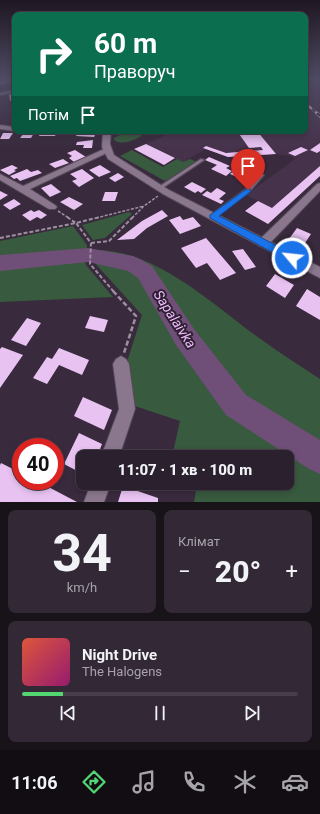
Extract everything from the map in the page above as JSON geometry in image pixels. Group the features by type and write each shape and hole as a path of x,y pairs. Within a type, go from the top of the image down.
{"street":[{"path":"1,128 12,129"},
{"path":"107,134 107,151 111,156 163,190 320,273"},
{"path":"23,188 107,151"},
{"path":"0,177 23,188 52,208"},
{"path":"263,243 318,191"},
{"path":"112,450 127,409 121,364"},
{"path":"94,502 98,490"}],"lane":[{"path":"163,190 202,160"},
{"path":"213,216 248,190 262,175"}],"path":[{"path":"91,243 110,241 144,206 163,190"},
{"path":"0,238 76,223 144,206"},
{"path":"52,208 76,223 91,243 90,264 136,316 121,364"}],"shaded area":[{"path":"308,101 320,101 320,176 280,212 246,195 295,159 291,156 276,154 228,157 206,149 183,162 146,144 168,134 308,134"}],"green space":[{"path":"140,134 142,136 132,141 117,142 114,140 114,138 120,135"},
{"path":"132,150 163,167 177,159 183,162 190,159 197,162 165,181 120,156"},
{"path":"129,212 132,214 105,238 93,240 82,225"},
{"path":"73,226 87,245 87,250 112,251 135,257 158,267 202,295 269,345 320,379 320,502 194,502 196,490 294,490 294,450 174,450 180,421 135,406 126,365 142,315 93,261 85,261 86,265 113,297 0,302 0,241"}],"building":[{"path":"3,133 12,133 9,139 0,139"},
{"path":"23,134 33,134 31,138 20,138"},
{"path":"40,134 56,134 55,136 39,136"},
{"path":"77,134 96,134 94,137 76,136"},
{"path":"239,134 259,134 276,154 228,157 203,148 206,146 226,153 263,150 261,147 249,148"},
{"path":"93,140 92,148 83,148 84,145 76,145 77,142"},
{"path":"320,143 320,151 317,153 310,150"},
{"path":"146,144 175,158 164,165 134,149"},
{"path":"301,147 308,150 295,156 288,153"},
{"path":"75,150 86,157 74,162 69,158 72,156 67,153"},
{"path":"209,157 230,166 226,168 232,171 226,176 211,169 217,165 205,160"},
{"path":"63,159 69,163 55,168 49,164"},
{"path":"253,161 264,166 258,170 247,165"},
{"path":"12,165 18,168 9,175 0,170"},
{"path":"100,165 111,172 99,177 89,170"},
{"path":"320,166 320,176 268,224 245,211 258,201 272,208"},
{"path":"27,169 31,172 38,170 42,173 20,181 17,178 14,179 10,176"},
{"path":"82,169 94,178 79,187 72,181 77,179 70,174"},
{"path":"236,169 248,174 242,179 230,174"},
{"path":"118,173 124,177 115,182 109,178"},
{"path":"192,182 206,189 201,193 198,191 195,193 184,187"},
{"path":"51,184 61,192 50,197 41,188"},
{"path":"217,188 226,193 219,199 224,201 221,204 202,195 207,191 211,193"},
{"path":"0,191 8,195 0,200"},
{"path":"105,192 118,192 115,201 102,201"},
{"path":"69,197 83,204 74,210 60,202"},
{"path":"14,199 21,204 10,210 3,205"},
{"path":"31,210 34,212 39,210 47,215 41,219 37,217 30,221 22,215"},
{"path":"162,210 168,216 147,228 134,239 117,240 142,221"},
{"path":"180,216 183,220 193,217 201,226 180,234 169,220"},
{"path":"297,228 311,234 303,246 289,239"},
{"path":"206,238 236,273 220,280 207,263 196,268 181,248"},
{"path":"243,249 256,267 245,270 232,251"},
{"path":"275,274 294,285 285,298 266,286"},
{"path":"307,289 320,297 320,320 296,306"},
{"path":"90,316 108,320 104,332 85,328"},
{"path":"27,318 41,323 26,346 11,340"},
{"path":"2,347 23,355 0,388 0,349"},
{"path":"59,348 89,360 82,375 59,365 47,384 33,378 47,357 52,359"},
{"path":"83,397 112,410 104,430 74,416"},
{"path":"79,433 102,444 100,450 76,450 76,470 64,464"},
{"path":"1,463 12,468 12,490 54,490 77,502 0,502"},
{"path":"122,490 135,490 158,498 158,502 118,502"}],"waterway":[{"name":"Sapalaivka","path":"0,263 88,255 133,264 145,272 185,337 236,405 320,458"}],"railway":[{"path":"308,106 318,114"}],"route":[{"path":"248,190 213,216 292,258"}]}
